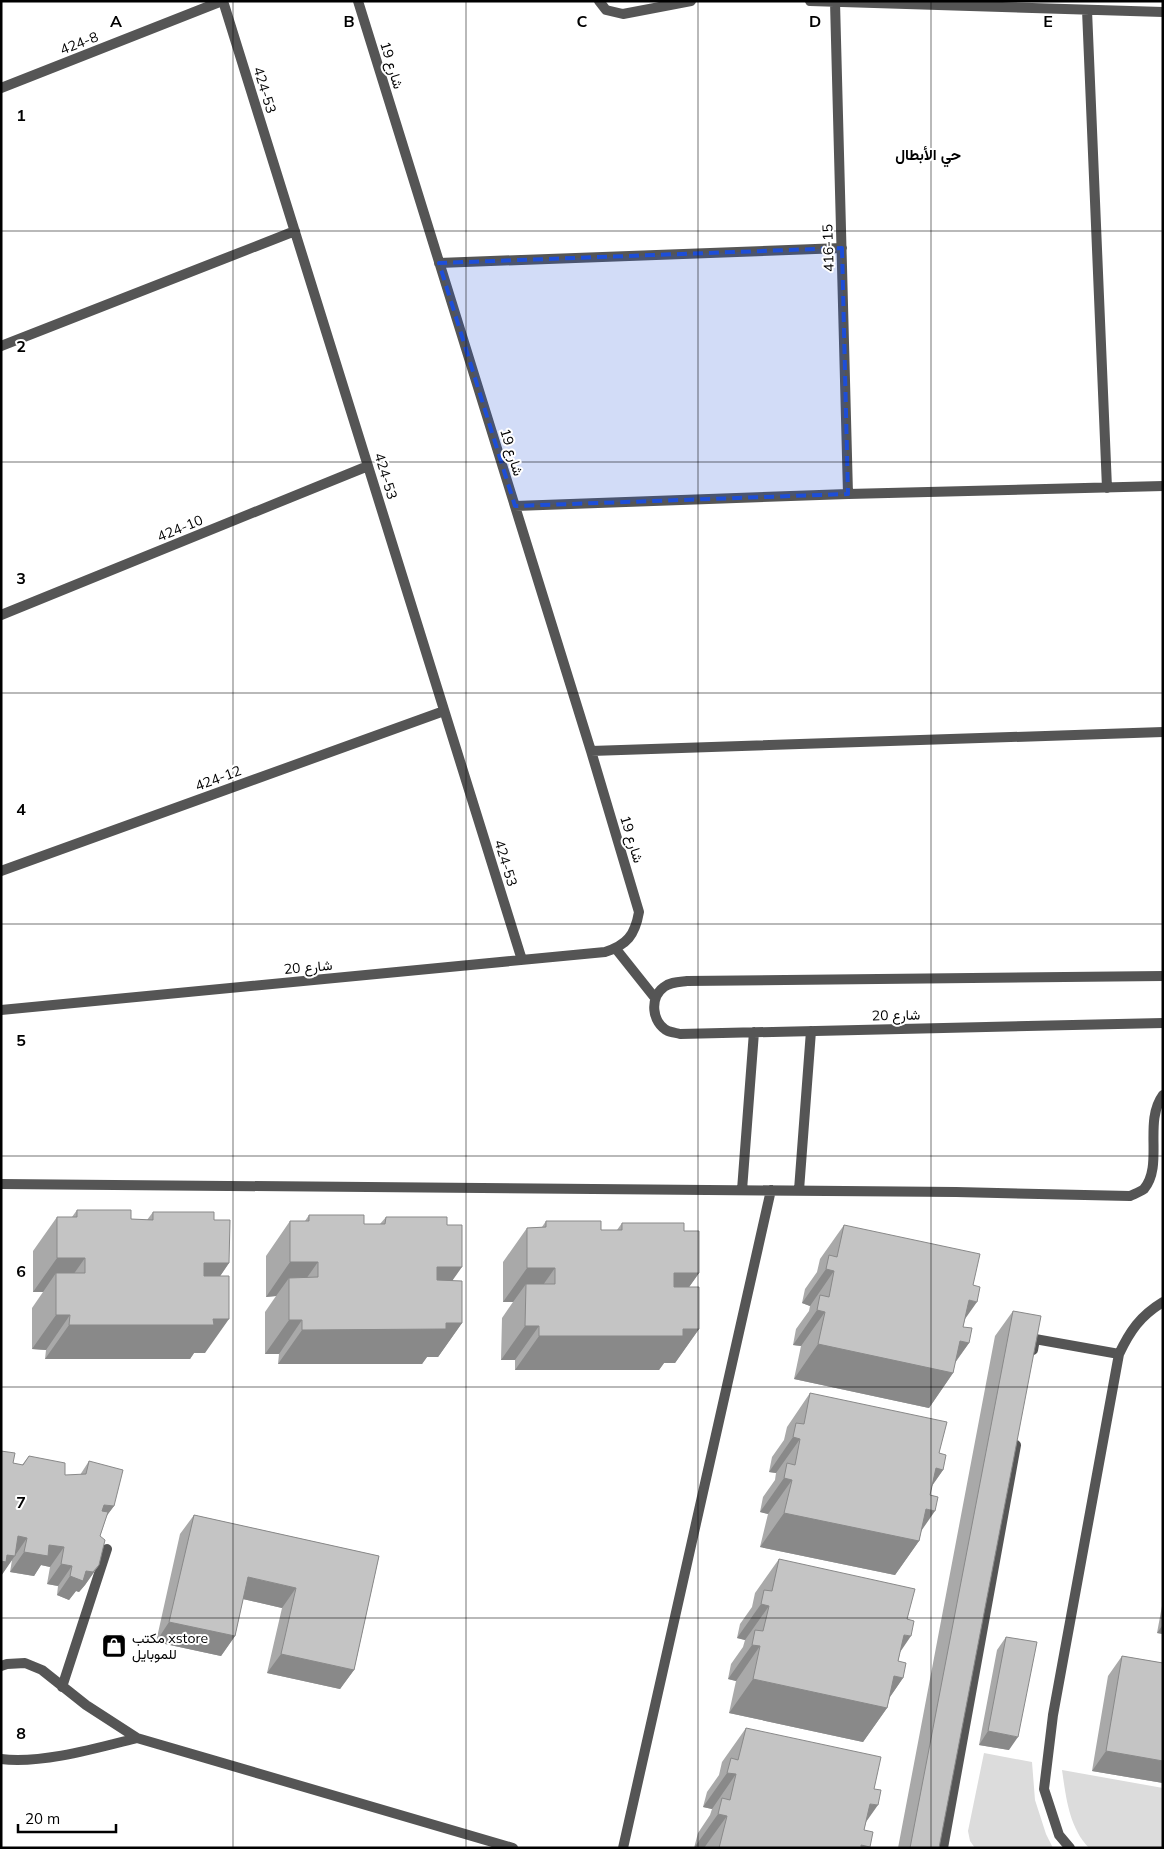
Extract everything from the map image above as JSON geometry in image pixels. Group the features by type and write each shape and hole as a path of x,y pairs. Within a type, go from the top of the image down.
{"street":[{"name":"424-8","path":"1,88 223,1"},
{"name":"424-53","path":"223,1 522,960"},
{"name":"شارع 19","path":"358,1 591,751 639,912 633,934 616,949"},
{"path":"599,1 606,10 623,14 691,1"},
{"path":"810,1 1163,12"},
{"name":"416-15","path":"835,2 848,494"},
{"path":"1088,10 1107,488"},
{"path":"1,346 295,232"},
{"path":"439,263 842,248"},
{"name":"424-10","path":"1,614 368,466"},
{"path":"515,506 848,494 1163,486"},
{"name":"424-12","path":"1,871 444,711"},
{"path":"591,751 1163,732"},
{"path":"616,949 655,998 662,988 674,982 687,981 1163,976"},
{"name":"شارع 20","path":"1,1010 605,952 616,949"},
{"name":"شارع 20","path":"655,998 654,1010 658,1022 668,1031 680,1034 1163,1023"},
{"path":"800,1190 812,1031"},
{"path":"742,1190 754,1032"},
{"path":"1,1184 800,1190 1130,1196 1143,1190 1153,1178 1156,1164 1156,1111 1163,1095"},
{"path":"624,1848 771,1190"},
{"path":"1070,1848 1059,1835 1044,1789 1053,1714 1119,1354 1128,1334 1148,1311 1163,1302"},
{"path":"1032,1359 1035,1339 1119,1354"},
{"path":"943,1848 1017,1437"},
{"path":"62,1687 107,1549"},
{"path":"1,1666 25,1664 42,1670 111,1723 137,1738 513,1848"},
{"path":"1,1759 18,1761 48,1757 108,1746 137,1738"}],"highlighted area":[{"path":"842,248 848,494 515,506 439,263"}],"shaded area":[{"path":"984,1753 1032,1762 1035,1800 1046,1834 1053,1848 975,1848 970,1841 968,1831"},
{"path":"1062,1770 1163,1788 1163,1848 1089,1848 1082,1840 1073,1821 1067,1801"}],"building":[{"path":"77,1210 131,1210 131,1219 153,1220 153,1212 214,1212 214,1220 230,1220 229,1263 204,1263 204,1276 229,1276 229,1319 213,1319 214,1325 69,1325 70,1315 56,1315 56,1273 85,1273 85,1258 57,1258 57,1217 77,1217"},
{"path":"309,1215 364,1215 364,1224 385,1224 386,1217 447,1217 447,1225 462,1225 462,1267 437,1267 437,1280 462,1281 462,1323 446,1323 446,1329 302,1330 302,1320 289,1320 289,1278 318,1277 318,1262 290,1262 290,1221 309,1221"},
{"path":"546,1221 601,1221 601,1230 622,1230 622,1223 684,1223 684,1231 699,1231 699,1273 674,1273 674,1287 699,1287 699,1329 683,1329 683,1336 539,1336 539,1326 525,1326 526,1284 555,1284 555,1268 527,1268 527,1228 546,1227"},
{"path":"844,1225 980,1254 973,1285 980,1287 977,1302 969,1300 963,1327 972,1328 969,1343 960,1341 953,1373 818,1344 825,1312 817,1310 820,1295 829,1297 834,1271 826,1269 829,1255 837,1257"},
{"path":"1013,1311 1041,1316 939,1848 910,1848"},
{"path":"810,1393 947,1422 939,1453 946,1455 943,1470 936,1468 930,1495 938,1497 935,1511 926,1509 919,1541 784,1513 792,1480 784,1478 787,1463 795,1465 800,1439 793,1437 796,1423 804,1424"},
{"path":"1,1451 15,1453 13,1463 23,1465 29,1456 65,1463 65,1475 86,1474 89,1461 123,1470 114,1506 104,1505 102,1511 108,1512 100,1536 105,1540 99,1565 93,1572 86,1571 83,1581 70,1576 72,1566 61,1564 64,1547 49,1545 48,1556 24,1552 27,1538 18,1536 15,1556 7,1555 6,1562 1,1561"},
{"path":"194,1515 379,1556 354,1670 281,1654 296,1588 248,1577 235,1636 169,1622"},
{"path":"779,1559 915,1589 907,1619 914,1621 911,1636 904,1635 898,1661 906,1663 903,1678 894,1676 887,1708 753,1679 760,1646 752,1645 755,1630 763,1631 769,1606 761,1604 764,1590 772,1591"},
{"path":"1006,1637 1037,1642 1018,1737 988,1731"},
{"path":"1122,1656 1163,1663 1163,1761 1106,1751"},
{"path":"746,1728 881,1757 874,1789 881,1790 878,1805 870,1804 864,1830 873,1832 870,1847 861,1845 861,1848 719,1848 727,1816 718,1814 722,1798 730,1800 736,1774 727,1773 731,1758 738,1760"}],"place":[{"name":"مكتب xstore للموبايل","path":"114,1646"}],"district":[{"name":"حي الأبطال","path":"928,155"}]}
